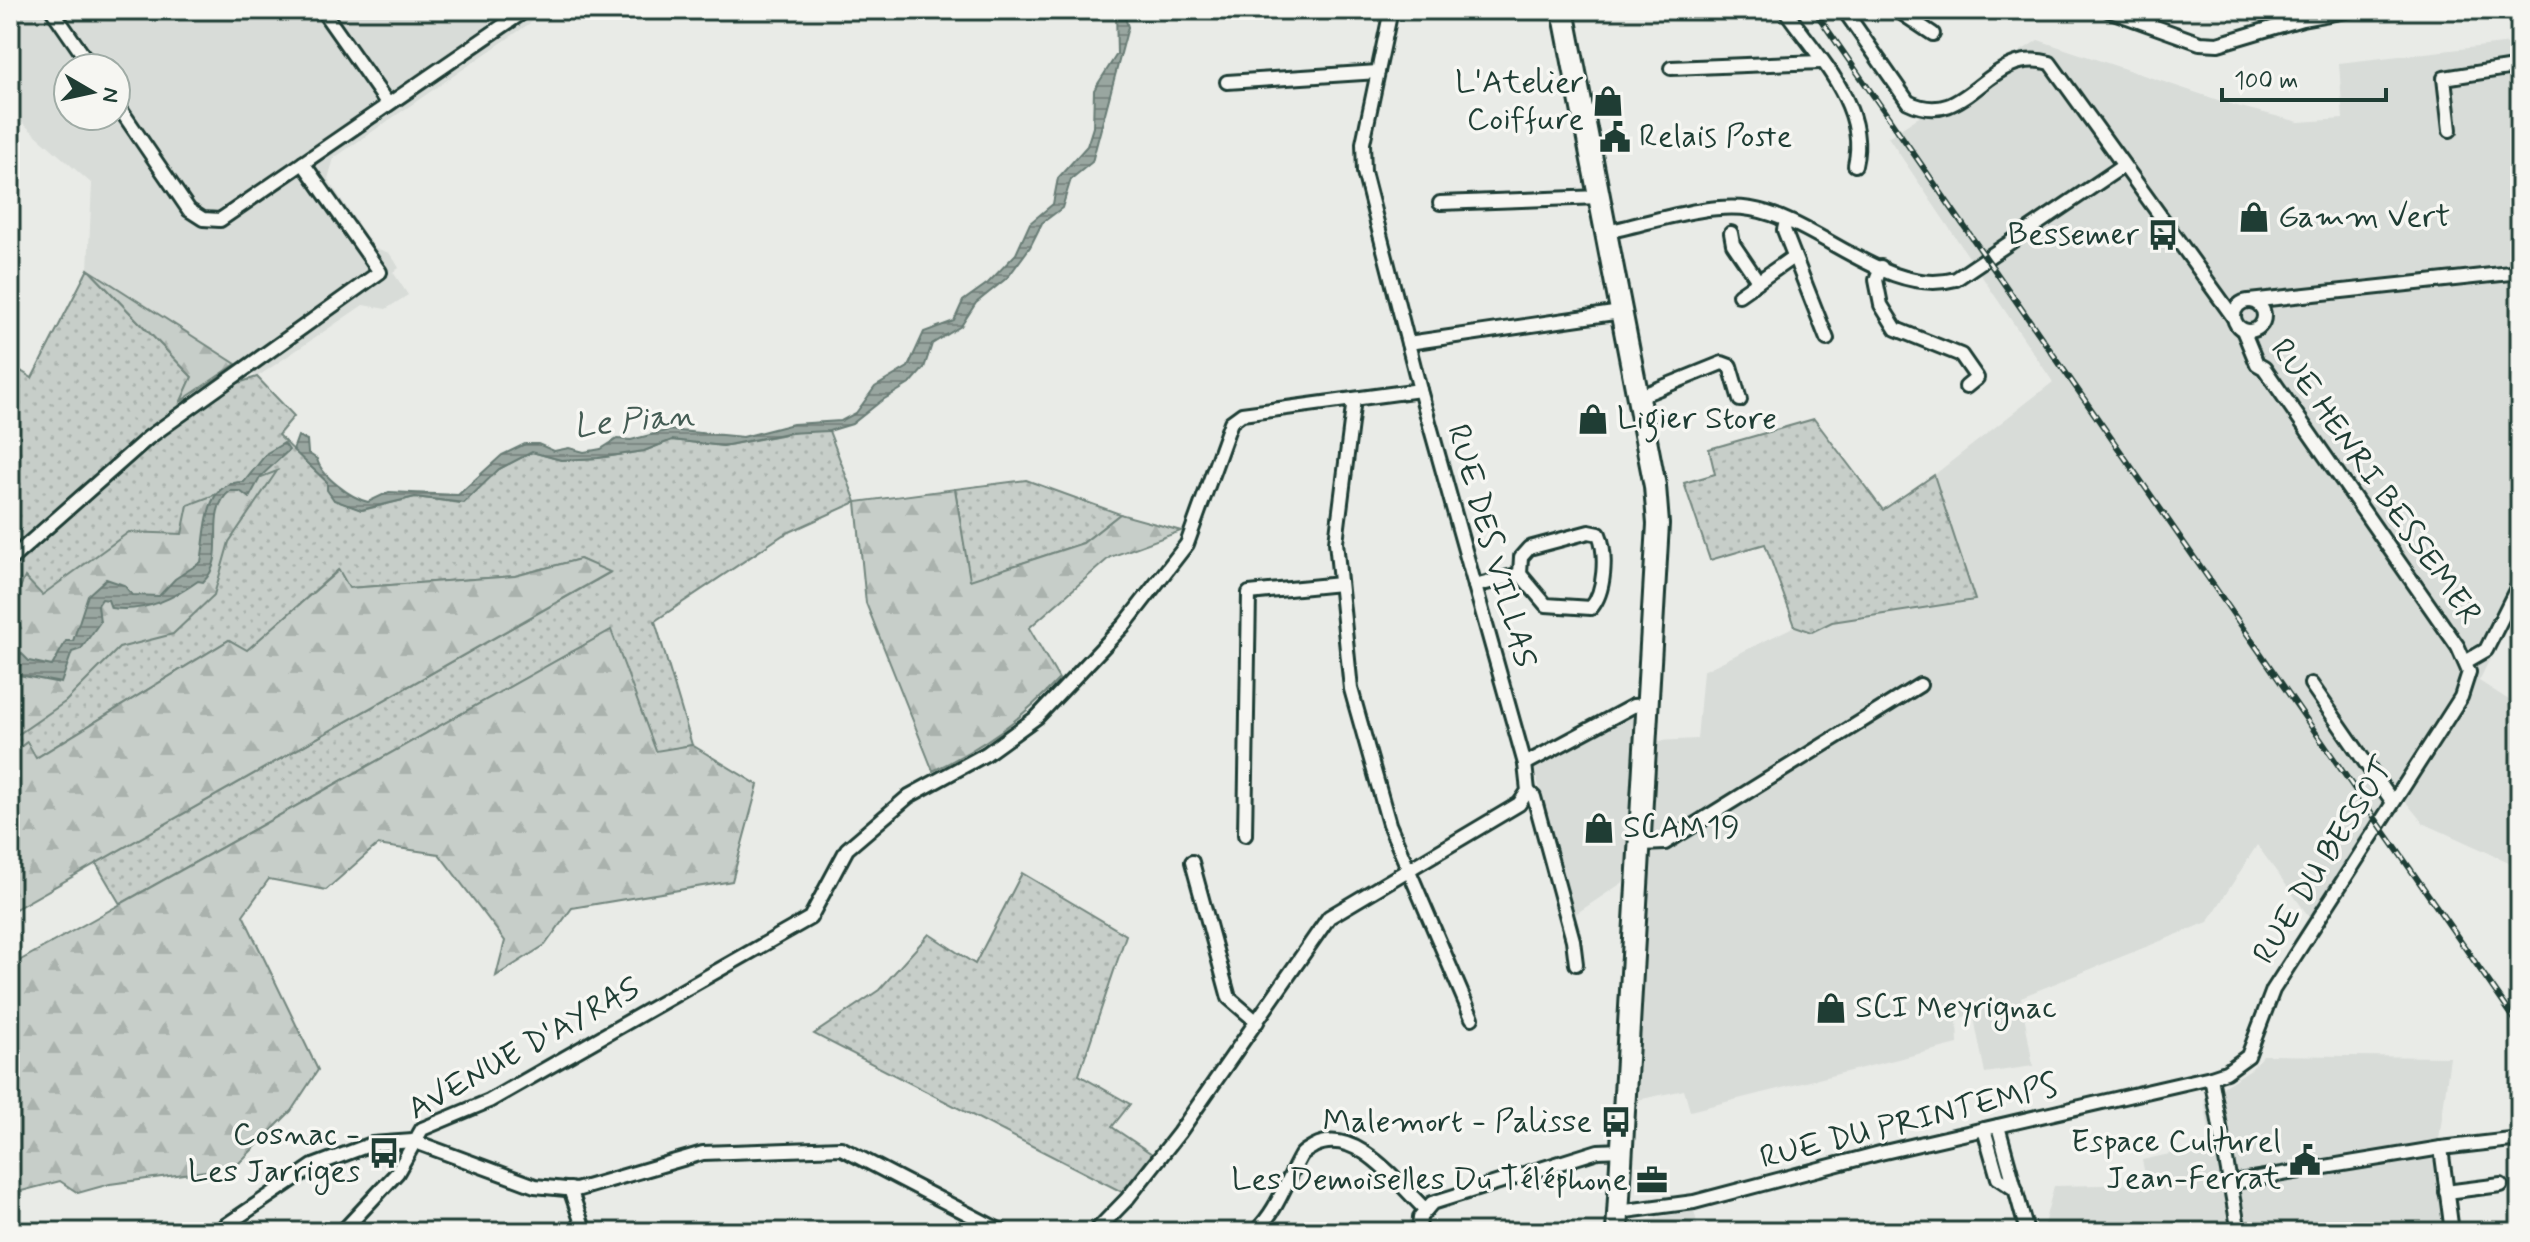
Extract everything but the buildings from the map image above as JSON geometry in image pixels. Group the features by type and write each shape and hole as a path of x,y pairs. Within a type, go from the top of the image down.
{"main road":[{"path":"1564,11 1655,486 1658,524 1618,1222"}],"street":[{"path":"52,10 81,52"},
{"path":"322,10 388,104"},
{"path":"132,126 189,210 203,219 220,220 526,10"},
{"name":"RUE DES VILLAS","path":"1391,10 1363,143 1364,172 1420,390 1525,764 1528,791 1534,797 1565,911 1576,964"},
{"path":"1785,10 1848,102 1855,120 1858,150 1855,165"},
{"path":"1897,10 1933,34"},
{"path":"2108,10 2209,43 2301,15 2352,10"},
{"name":"RUE HENRI BESSEMER","path":"1851,12 1908,102 1922,109 1939,109 1954,103 2013,62 2031,58 2050,63 2202,278 2243,330 2257,364 2264,368 2467,661"},
{"path":"1671,68 1821,62"},
{"path":"2450,130 2444,78 2520,66"},
{"path":"1227,82 1378,72"},
{"path":"10,560 148,438 380,272 303,163"},
{"path":"1606,232 1724,208 1752,209 1786,221 1919,283 1936,285 1956,279 2123,166"},
{"path":"1440,203 1600,197"},
{"path":"1786,221 1784,230 1793,257 1827,339"},
{"path":"1731,233 1733,244 1758,281"},
{"path":"1739,295 1793,257"},
{"path":"1881,267 1876,280 1881,305 1896,329 1961,355 1977,378 1966,387"},
{"path":"2216,293 2247,302 2295,299 2520,272"},
{"path":"2264,368 2258,343 2262,320 2276,307 2295,299"},
{"name":"RUE HENRI BESSEMER","path":"2234,318 2237,307 2247,302 2261,309 2262,320 2252,331 2243,330"},
{"path":"1408,343 1621,312"},
{"path":"1638,397 1722,363 1730,366 1740,400"},
{"path":"1420,390 1354,399 1336,542 1351,689 1389,824 1472,1018"},
{"name":"AVENUE D'AYRAS","path":"216,1232 313,1166 372,1144 413,1141 422,1129 489,1101 810,918 847,849 909,796 986,754 1037,717 1125,624 1187,544 1231,422 1242,414 1354,399"},
{"path":"1589,532 1599,534 1603,543 1601,597 1591,608 1546,605 1520,574 1521,557 1529,548 1589,532"},
{"path":"1475,586 1520,574"},
{"path":"2467,661 2486,650 2520,582"},
{"path":"1245,835 1249,593 1340,584"},
{"name":"RUE DU BESSOT","path":"2211,1077 2226,1072 2248,1056 2273,990 2468,685 2467,661"},
{"path":"2311,684 2392,801"},
{"path":"1641,844 1665,843 1920,685"},
{"path":"1525,764 1633,706 1648,705"},
{"path":"1095,1232 1127,1199 1170,1144 1329,917 1519,804 1528,791"},
{"path":"1192,862 1229,998 1257,1022"},
{"path":"2211,1077 2239,1232"},
{"name":"RUE DU PRINTEMPS","path":"1618,1222 1984,1129 2211,1077"},
{"path":"1998,1126 2027,1232"},
{"path":"1984,1129 1998,1178 2016,1190"},
{"path":"2228,1183 2441,1148 2520,1139"},
{"path":"342,1232 397,1173 410,1153 413,1141 535,1186 570,1189 703,1153 841,1148 1003,1232"},
{"path":"1255,1232 1272,1216 1302,1152 1321,1143 1344,1141 1361,1150 1426,1210"},
{"path":"2441,1148 2452,1232"},
{"path":"1419,1232 1420,1217 1432,1203 1598,1151 1622,1150"},
{"path":"2446,1192 2501,1185"},
{"path":"570,1189 585,1232"}],"shaded area":[{"path":"23,10 549,10 334,158 328,179 373,247 389,253 395,261 399,268 393,272 408,295 386,309 363,305 257,377 88,269 92,184 10,112 10,46"},
{"path":"1116,10 1123,10 1128,27 1092,162 1071,179 1062,208 1042,223 1030,247 1008,277 976,303 961,326 932,344 924,368 911,383 852,424 829,431 787,433 723,446 672,440 644,451 598,458 561,460 532,452 499,469 464,503 415,497 361,510 334,500 327,490 327,482 293,450 298,436 307,440 308,453 317,459 330,479 345,491 368,502 389,492 458,495 502,455 525,444 538,444 554,451 569,448 584,452 601,449 617,439 631,440 669,430 743,437 793,424 841,421 856,413 875,387 908,367 924,332 954,321 963,301 988,283 1016,254 1030,223 1053,204 1058,178 1087,146 1093,127 1094,90 1117,54"},
{"path":"2038,40 2233,105 2299,122 2343,119 2339,63 2520,42 2520,598 2479,681 2520,707 2520,867 2423,823 2401,796 2318,929 2257,845 2208,922 2021,997 2033,1066 1985,1073 1973,1013 1957,1020 1958,1044 1690,1111 1684,1090 1619,1104 1628,879 1574,915 1534,768 1631,712 1656,741 1697,739 1703,671 1795,626 1812,632 1832,622 1975,600 1934,475 2053,382 1888,137"},
{"path":"284,443 289,450 261,476 249,498 240,491 230,491 222,500 216,523 215,560 203,582 198,581 178,594 146,606 111,608 108,600 102,599 98,605 100,622 81,649 72,652 61,683 19,675 13,666 15,662 10,654 10,642 29,661 52,666 66,641 73,641 88,595 106,579 124,585 132,595 159,596 175,579 201,562 209,510 220,490 230,484 244,482 267,453"},
{"path":"2263,1055 2450,1057 2437,1155 2445,1232 2042,1232 2054,1186 2147,1184 2142,1160 2211,1145 2204,1099 2251,1069"},
{"path":"1694,1210 1699,1232 1629,1232 1642,1221"}],"green space":[{"path":"88,269 192,377 182,401 257,377 294,416 278,435 327,482 334,500 363,510 415,497 460,503 499,469 532,452 561,460 598,458 644,451 672,440 723,446 802,431 829,431 856,502 783,535 655,621 692,745 656,752 610,631 120,904 96,863 609,573 580,559 515,576 349,588 338,570 247,651 229,640 36,758 27,742 10,755 10,364 32,378"},
{"path":"88,269 236,364 181,401 192,377"},
{"path":"1814,419 1883,510 1934,475 1975,600 1832,622 1812,632 1795,626 1765,544 1710,560 1684,483 1715,474 1709,449"},
{"path":"277,471 229,542 214,595 173,634 119,648 65,702 10,740 10,634 21,628 10,608 25,577 42,595 129,532 182,534 188,505"},
{"path":"1026,480 1120,514 1083,543 969,581 955,489"},
{"path":"955,489 970,580 1083,543 1120,514 1181,531 1110,557 1029,628 1059,679 1000,731 933,771 866,603 856,502"},
{"path":"580,559 610,572 10,912 10,786 13,782 10,778 10,755 27,742 36,758 229,640 247,650 339,570 349,588 515,576"},
{"path":"611,630 656,751 692,745 758,785 732,881 572,908 545,945 496,976 505,941 439,854 377,845 326,890 269,879 243,915 318,1070 291,1111 235,1167 110,1184 78,1193 60,1181 10,1194 10,966"},
{"path":"1022,873 1126,935 1079,1075 1130,1104 1112,1127 1152,1154 1122,1192 814,1034 879,990 929,934 975,964"}],"railway":[{"path":"1814,10 2520,1027"}],"place":[{"name":"L'Atelier Coiffure","path":"1608,101"},
{"name":"Relais Poste","path":"1615,137"},
{"name":"Gamm Vert","path":"2254,217"},
{"name":"Bessemer","path":"2163,235"},
{"name":"Ligier Store","path":"1593,419"},
{"name":"SCAM19","path":"1599,828"},
{"name":"SCI Meyrignac","path":"1831,1008"},
{"name":"Malemort - Palisse","path":"1616,1122"},
{"name":"Cosnac - Les Jarriges","path":"384,1153"},
{"name":"Espace Culturel Jean-Ferrat","path":"2305,1160"},
{"name":"Les Demoiselles Du Téléphone","path":"1652,1180"}],"water label":[{"name":"Le Pian","path":"634,421"}]}
